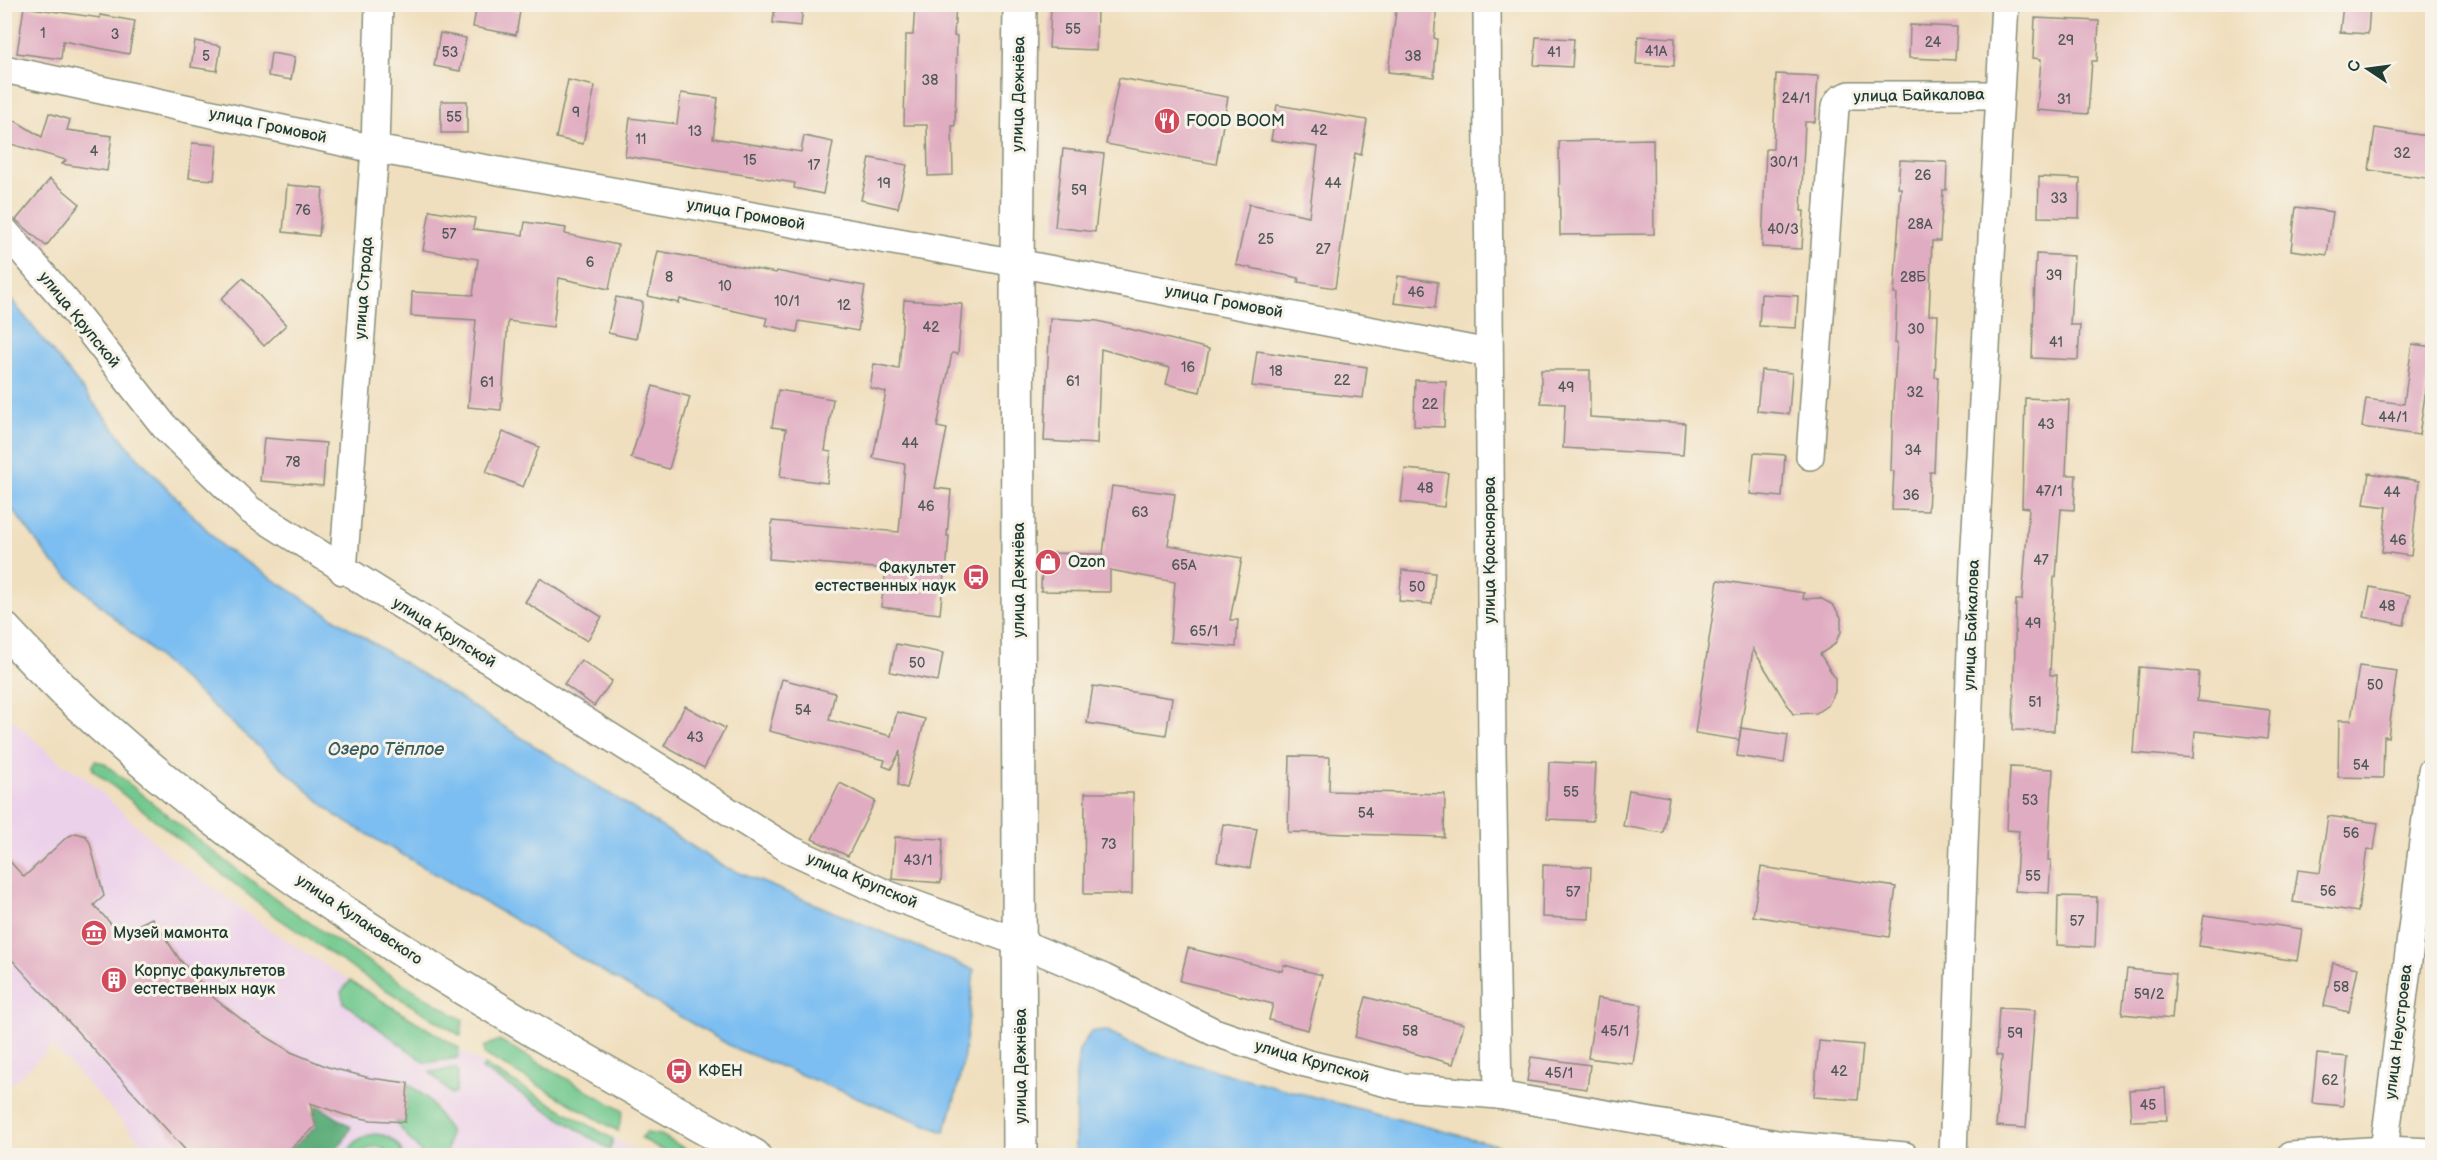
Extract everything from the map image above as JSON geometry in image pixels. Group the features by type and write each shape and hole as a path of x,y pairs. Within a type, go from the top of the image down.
{"main road":[{"name":"улица Дежнёва","path":"1020,4 1017,263 1020,1155"},
{"name":"улица Кулаковского","path":"4,628 105,728 194,803 294,878 392,944 484,1000 754,1155"}],"street":[{"name":"улица Строда","path":"343,571 375,149 379,4"},
{"name":"улица Красноярова","path":"1487,4 1498,1095"},
{"name":"улица Байкалова","path":"1953,1155 1974,564 2005,4"},
{"name":"улица Громовой","path":"4,69 375,149 1017,263 1489,353"},
{"name":"улица Байкалова","path":"1810,456 1835,107 1840,99 1850,95 1999,95"},
{"name":"улица Крупской","path":"4,230 65,300 164,426 249,510 787,848 889,894 1021,943 1104,978 1214,1032 1305,1063 1403,1087 1498,1095 1783,1146 1905,1155"},
{"name":"улица Неустроева","path":"2384,1150 2433,771"},
{"path":"2290,1155 2384,1150 2433,1152"}],"shaded area":[{"path":"4,712 57,760 86,778 165,852 270,930 484,1065 642,1155 283,1155 316,1126 317,1105 345,1115 371,1120 405,1122 408,1083 370,1078 328,1067 291,1052 254,1029 215,999 180,960 152,918 128,930 123,937 94,905 103,896 90,843 81,833 67,837 37,865 31,885 7,858 5,859"},
{"path":"5,951 190,1155 153,1155 53,1046 5,1090"}],"green space":[{"path":"95,761 104,763 212,851 301,917 463,1020 461,1036 367,978 272,914 93,770 92,766"},
{"path":"350,981 459,1048 458,1058 426,1063 344,1003 341,992"},
{"path":"499,1040 623,1111 618,1131 484,1054 484,1047"},
{"path":"484,1065 613,1139 610,1150 482,1069"},
{"path":"455,1069 458,1071 456,1092 451,1094 430,1072"},
{"path":"408,1083 428,1099 450,1132 447,1152 443,1155 423,1155 395,1122 405,1122"},
{"path":"317,1105 351,1127 343,1142 330,1155 283,1156 316,1126 313,1115"},
{"path":"646,1133 661,1135 696,1155 671,1155 641,1138"},
{"path":"377,1134 393,1140 403,1155 390,1155 387,1151 376,1147 368,1149 361,1155 347,1155 359,1140"}],"water":[{"name":"Озеро Тёплое","path":"5,292 132,451 224,548 723,866 974,970 961,1073 944,1132 734,1048 336,816 51,561 5,499"},
{"path":"1105,1030 1147,1051 1534,1155 1075,1155 1076,1076 1079,1050 1091,1032"}],"building":[{"path":"477,4 520,11 516,35 473,27"},
{"path":"775,4 803,4 801,26 773,23"},
{"path":"915,4 956,4 955,126 952,126 953,175 928,176 927,125 904,125 906,35 913,35"},
{"path":"1397,4 1437,4 1434,77 1388,72"},
{"path":"2343,4 2370,4 2368,34 2340,32"},
{"path":"24,7 135,21 129,54 63,41 61,59 17,53"},
{"path":"1051,7 1097,9 1096,50 1049,48"},
{"path":"2035,18 2099,21 2097,61 2092,61 2088,114 2037,110 2041,59 2033,58"},
{"path":"1910,25 1957,27 1955,60 1909,58"},
{"path":"440,33 466,38 460,71 434,66"},
{"path":"1638,36 1675,38 1674,66 1636,64"},
{"path":"1536,37 1574,39 1572,67 1534,65"},
{"path":"195,41 221,46 217,71 191,67"},
{"path":"271,53 295,57 291,80 268,76"},
{"path":"1776,74 1818,76 1815,122 1805,122 1801,211 1804,211 1802,249 1762,247 1766,149 1773,149"},
{"name":"FOOD BOOM","path":"1119,78 1228,97 1216,164 1106,144"},
{"path":"568,80 595,86 583,144 556,138"},
{"path":"681,93 718,98 713,138 801,152 804,136 833,142 823,194 794,188 795,183 625,156 630,118 677,124"},
{"path":"441,101 467,101 467,133 441,133"},
{"path":"1277,105 1367,120 1361,155 1355,153 1335,288 1298,282 1299,278 1236,265 1249,204 1309,216 1318,147 1271,140"},
{"path":"49,113 70,120 67,130 112,136 107,171 62,164 66,160 4,142 4,114 42,137"},
{"path":"2375,128 2433,137 2433,179 2369,170"},
{"path":"1653,139 1654,234 1560,235 1559,141"},
{"path":"192,143 217,145 214,180 189,178"},
{"path":"1063,149 1104,154 1095,232 1055,227"},
{"path":"870,158 907,165 898,208 861,200"},
{"path":"1900,160 1947,162 1940,241 1932,241 1929,315 1938,315 1935,377 1938,377 1934,472 1930,472 1928,511 1892,510 1893,400 1897,343 1895,343 1897,294 1894,294 1901,188 1898,188"},
{"path":"2039,177 2080,179 2079,218 2038,217"},
{"path":"50,179 80,204 46,246 16,220"},
{"path":"287,185 323,188 319,236 283,232"},
{"path":"2296,207 2333,212 2327,255 2291,250"},
{"path":"430,210 475,218 473,229 523,235 525,222 566,228 565,234 618,245 609,289 559,278 553,327 508,321 501,410 468,407 476,320 411,316 412,292 473,295 478,259 423,250"},
{"path":"658,251 776,273 777,271 865,286 858,331 799,321 797,332 765,325 767,318 680,299 679,303 648,296"},
{"path":"2036,254 2074,256 2070,325 2080,325 2078,360 2032,358"},
{"path":"1398,276 1438,282 1435,308 1394,303"},
{"path":"243,278 286,325 264,346 221,299"},
{"path":"1761,294 1798,296 1796,328 1759,326"},
{"path":"616,297 643,302 636,339 608,333"},
{"path":"904,300 962,304 958,354 952,353 937,427 947,429 935,488 951,490 946,574 944,574 940,614 881,607 886,569 769,559 772,521 899,532 905,464 873,458 886,392 870,388 874,364 899,369"},
{"path":"1050,318 1098,321 1209,349 1200,392 1166,384 1170,368 1101,349 1097,444 1044,441"},
{"path":"2412,344 2433,347 2433,377 2428,376 2419,435 2362,427 2366,399 2404,404"},
{"path":"1257,351 1367,367 1363,398 1252,386"},
{"path":"1541,370 1590,370 1590,417 1685,423 1683,455 1563,448 1565,404 1541,403"},
{"path":"1761,370 1792,373 1789,414 1757,411"},
{"path":"1415,380 1446,381 1444,427 1414,426"},
{"path":"653,386 690,397 669,469 631,458"},
{"path":"778,390 833,399 825,451 831,452 827,483 780,477 786,429 772,427"},
{"path":"2025,398 2069,400 2066,475 2076,475 2074,510 2061,509 2056,577 2054,577 2050,675 2057,675 2054,731 2013,730 2016,600 2022,600 2029,508 2022,507"},
{"path":"503,432 539,447 523,487 486,472"},
{"path":"264,438 326,443 323,486 260,481"},
{"path":"1754,453 1785,455 1782,497 1750,494"},
{"path":"1405,469 1448,473 1444,507 1401,502"},
{"path":"2369,473 2419,481 2411,556 2382,552 2387,507 2364,504"},
{"path":"1112,486 1175,494 1168,545 1242,558 1230,620 1238,620 1236,647 1170,642 1175,582 1110,570 1110,592 1041,591 1042,553 1103,554"},
{"path":"1402,570 1435,573 1432,604 1399,601"},
{"path":"540,578 602,617 587,641 525,602"},
{"path":"1718,580 1804,593 1803,599 1820,598 1833,605 1841,617 1841,632 1834,645 1820,654 1835,678 1835,692 1828,705 1816,713 1793,714 1753,649 1739,740 1695,733"},
{"path":"2370,587 2410,595 2404,625 2364,617"},
{"path":"896,644 943,653 938,681 890,672"},
{"path":"581,660 612,681 594,706 564,684"},
{"path":"2359,666 2397,671 2388,737 2384,736 2383,778 2338,777 2339,720 2351,720"},
{"path":"2139,667 2199,672 2197,701 2270,710 2267,739 2195,731 2193,758 2133,753"},
{"path":"782,679 835,693 829,720 891,736 897,712 925,719 907,788 898,786 900,751 891,769 883,766 885,760 769,731"},
{"path":"1093,686 1172,698 1166,735 1087,723"},
{"path":"685,706 725,728 704,768 664,746"},
{"path":"1741,728 1788,735 1784,763 1737,756"},
{"path":"1290,756 1330,757 1329,791 1445,794 1444,837 1288,832"},
{"path":"1549,762 1596,764 1593,821 1547,819"},
{"path":"2010,767 2053,769 2048,860 2051,860 2049,893 2015,891 2019,831 2007,830"},
{"path":"840,783 875,801 848,856 812,839"},
{"path":"1629,790 1669,797 1663,833 1623,826"},
{"path":"1085,793 1133,793 1132,894 1084,894"},
{"path":"2328,816 2378,823 2374,850 2367,849 2358,912 2293,902 2298,870 2320,873"},
{"path":"1223,824 1257,829 1250,868 1217,862"},
{"name":"Корпус факультетов естественных наук","path":"76,833 86,836 90,843 104,896 94,905 120,934 152,918 180,960 215,999 254,1029 291,1052 328,1067 370,1078 408,1083 405,1122 371,1120 345,1115 310,1103 316,1126 283,1155 190,1155 4,951 4,855 24,877 67,837"},
{"path":"895,837 943,839 941,883 892,879"},
{"path":"1543,865 1591,867 1589,919 1542,917"},
{"path":"1761,867 1896,887 1889,937 1753,916"},
{"path":"2058,896 2097,897 2095,947 2057,945"},
{"path":"2204,915 2302,929 2297,961 2199,946"},
{"path":"1188,948 1282,971 1284,965 1322,975 1308,1030 1269,1020 1273,1004 1180,981"},
{"path":"2333,963 2358,968 2349,1012 2324,1006"},
{"path":"2127,969 2176,974 2172,1019 2122,1014"},
{"path":"1366,997 1464,1024 1453,1064 1355,1037"},
{"path":"1597,998 1642,1005 1633,1064 1588,1058"},
{"path":"1999,1008 2035,1010 2026,1128 1996,1126 2002,1056 1996,1055"},
{"path":"1819,1041 1863,1045 1858,1100 1814,1097"},
{"path":"2317,1054 2348,1057 2343,1106 2312,1103"},
{"path":"1531,1057 1590,1065 1587,1089 1527,1081"},
{"path":"2165,1088 2167,1120 2131,1121 2129,1090"}],"place":[{"name":"FOOD BOOM","path":"1167,121"},
{"name":"Ozon","path":"1048,562"},
{"name":"Факультет естественных наук","path":"976,577"},
{"name":"Музей мамонта","path":"94,933"},
{"name":"Корпус факультетов естественных наук","path":"114,980"},
{"name":"КФЕН","path":"679,1071"}]}
